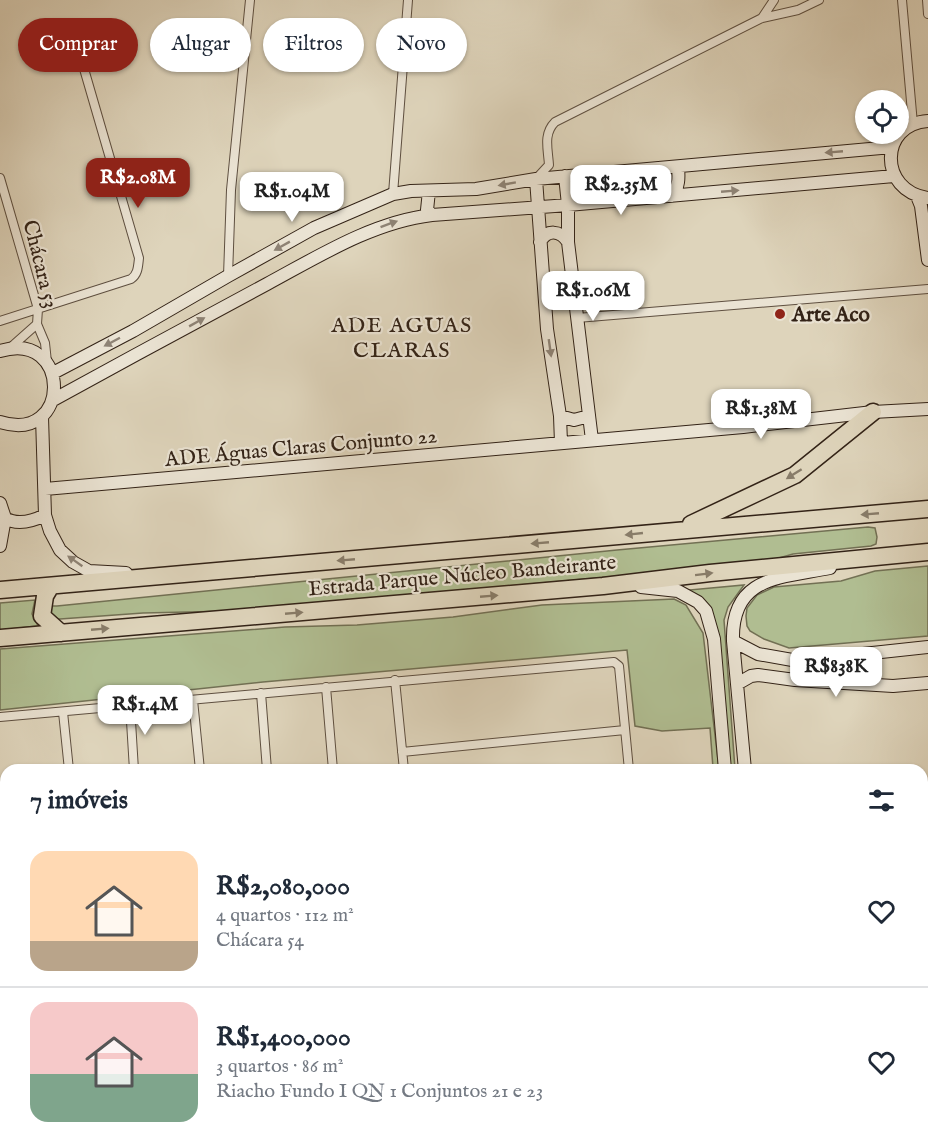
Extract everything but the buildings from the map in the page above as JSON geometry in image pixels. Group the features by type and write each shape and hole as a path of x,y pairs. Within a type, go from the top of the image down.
{"highway":[{"path":"678,530 795,475 873,412"},
{"name":"Estrada Parque Núcleo Bandeirante","path":"0,590 928,508"},
{"name":"Estrada Parque Núcleo Bandeirante","path":"0,638 603,586 928,552"},
{"path":"51,586 45,596 42,616 61,633"}],"street":[{"path":"228,276 231,190 250,0"},
{"path":"393,194 408,0"},
{"path":"762,18 774,0"},
{"path":"561,443 560,416 547,329 536,179 549,165 547,137 550,128 555,122 762,18 798,10 819,0"},
{"path":"902,0 914,124"},
{"path":"927,0 928,14"},
{"path":"0,321 131,279 138,268 139,258 85,72"},
{"path":"928,121 914,124 900,133 892,147 890,157 894,176 900,184 922,197 921,206 928,260"},
{"path":"50,368 133,331 314,228 393,194 411,191 476,189 565,176 892,147"},
{"path":"549,165 565,176 568,242 592,440"},
{"path":"672,196 678,185 678,167"},
{"path":"53,400 223,307 390,223 432,215 894,176"},
{"name":"Chácara 53","path":"0,178 38,309 37,324 45,343 50,368"},
{"path":"429,191 427,210 432,215"},
{"path":"540,242 549,232 558,232 564,235 568,242"},
{"path":"577,318 928,288"},
{"name":"Chácara 53","path":"5,349 37,324"},
{"path":"0,422 12,426 28,424 42,417 53,400 55,386 50,368 37,354 24,348 5,349"},
{"name":"ADE Águas Claras Conjunto 22","path":"45,489 743,427 873,412 928,409"},
{"path":"560,416 574,420 589,416"},
{"path":"42,417 45,515 60,550 73,562 89,571 172,575"},
{"path":"0,503 5,518 0,546"},
{"path":"5,518 18,523 45,515"},
{"path":"744,764 732,624 739,604 750,590 764,582 835,567 863,558"},
{"path":"603,586 678,591 690,596 706,611 714,639 724,764"},
{"path":"733,641 758,654 798,661 928,647"},
{"path":"795,680 798,661"},
{"path":"0,717 616,662 619,666 628,764"},
{"path":"737,684 751,676 758,675 795,680 893,686 928,683"},
{"path":"395,680 403,764"},
{"path":"326,687 332,764"},
{"path":"261,693 267,764"},
{"path":"193,700 199,764"},
{"path":"130,705 135,764"},
{"path":"63,712 68,764"},
{"path":"402,752 625,730"}],"green space":[{"path":"875,528 877,537 876,544 871,546 793,554 761,563 232,611 143,613 55,619 49,610 52,606"},
{"path":"928,566 928,636 789,648 764,639 750,631 747,626 747,608 757,595 774,587 841,581 875,571"},
{"path":"744,585 728,607 724,620 735,764 729,764 718,650 701,600 689,590"},
{"path":"674,599 686,605 703,633 718,764 713,764 710,728 662,731 635,726 627,650 263,682 0,710 0,649 285,627 357,625 453,617 542,605"},
{"path":"35,600 32,614 38,626 0,630 0,603"}],"place":[{"name":"Arte Aco","path":"780,314"}],"district":[{"name":"ADE AGUAS CLARAS","path":"402,336"}]}
